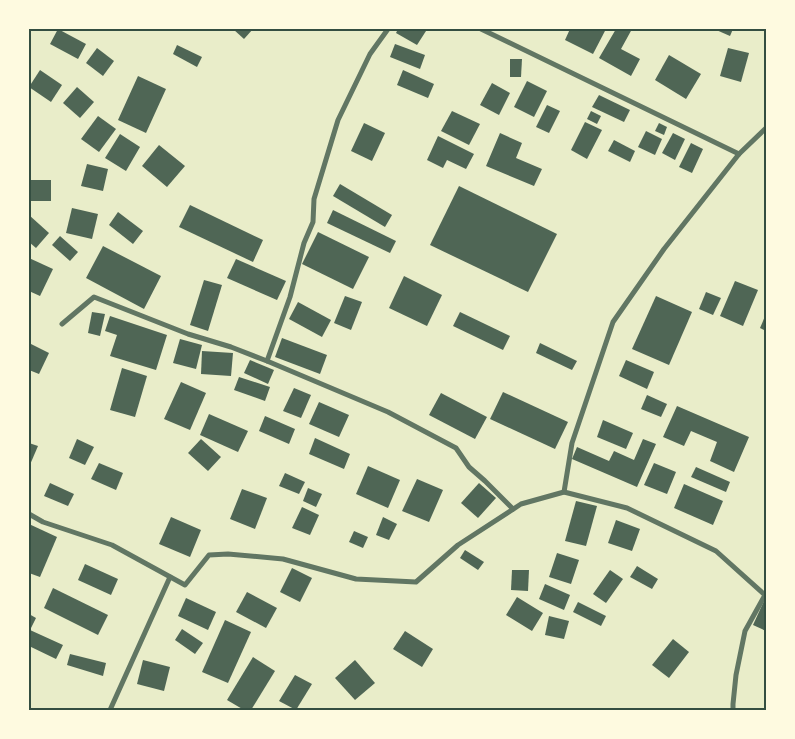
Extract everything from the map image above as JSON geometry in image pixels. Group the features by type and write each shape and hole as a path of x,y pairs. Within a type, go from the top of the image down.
{"street":[{"path":"267,361 290,298 304,243 313,222 314,199 338,120 370,54 388,29"},
{"path":"481,29 739,154"},
{"path":"564,492 572,443 613,322 664,249 739,154 766,128"},
{"path":"62,324 94,298 180,331 267,361 388,412 456,448 468,467 486,481 513,509"},
{"path":"29,514 43,522 112,545 186,585 209,555 228,554 283,559 356,579 416,582 458,545 521,504 564,492 627,508 716,551 766,595 745,631 736,674 733,710"},
{"path":"110,710 170,577"}],"building":[{"path":"58,29 86,44 78,59 50,44"},
{"path":"233,29 253,29 244,39"},
{"path":"398,29 423,29 426,31 417,45 396,33"},
{"path":"570,29 606,29 593,54 565,40"},
{"path":"616,29 632,29 621,49 640,59 631,76 599,58"},
{"path":"714,29 733,29 730,36"},
{"path":"395,44 425,55 420,69 390,57"},
{"path":"177,45 202,57 197,67 173,54"},
{"path":"97,48 114,61 103,76 86,63"},
{"path":"728,48 749,53 741,82 720,76"},
{"path":"669,55 701,74 686,99 655,80"},
{"path":"510,59 522,59 521,77 510,77"},
{"path":"40,70 62,85 51,102 29,87"},
{"path":"403,70 434,84 428,98 397,85"},
{"path":"138,76 166,89 146,133 118,120"},
{"path":"527,81 547,91 534,117 514,107"},
{"path":"492,83 510,93 499,115 480,105"},
{"path":"77,87 94,102 80,118 63,103"},
{"path":"599,95 630,110 624,122 592,107"},
{"path":"547,105 560,111 549,133 536,127"},
{"path":"452,111 480,124 469,145 441,131"},
{"path":"591,111 601,116 597,124 587,119"},
{"path":"98,116 116,129 99,152 81,139"},
{"path":"585,122 602,130 587,159 571,150"},
{"path":"364,123 385,133 372,161 351,151"},
{"path":"659,123 667,127 664,135 655,131"},
{"path":"646,131 662,139 655,155 638,147"},
{"path":"500,133 522,143 516,158 542,169 534,186 486,166"},
{"path":"673,133 685,139 675,160 662,153"},
{"path":"120,134 140,147 126,171 105,158"},
{"path":"438,136 474,154 466,169 447,160 443,168 427,160"},
{"path":"614,140 635,151 630,162 608,151"},
{"path":"691,143 703,149 692,173 679,167"},
{"path":"159,145 185,166 167,187 142,166"},
{"path":"87,164 108,169 103,191 81,186"},
{"path":"29,180 51,180 51,201 29,201"},
{"path":"340,184 392,215 385,227 333,196"},
{"path":"459,186 557,234 528,292 430,245"},
{"path":"190,205 263,240 253,262 179,227"},
{"path":"72,208 98,214 92,239 66,233"},
{"path":"333,210 396,241 390,253 327,223"},
{"path":"118,212 143,231 133,244 109,225"},
{"path":"29,215 49,233 36,248 29,242"},
{"path":"318,232 369,257 353,289 302,264"},
{"path":"60,236 78,252 70,261 52,245"},
{"path":"103,246 161,276 144,309 86,278"},
{"path":"29,258 53,269 40,296 29,291"},
{"path":"236,259 286,281 277,300 227,278"},
{"path":"404,276 442,295 427,326 389,308"},
{"path":"204,280 222,285 208,331 190,325"},
{"path":"735,281 758,290 743,326 720,316"},
{"path":"706,292 721,298 713,315 699,309"},
{"path":"345,296 362,302 351,330 334,323"},
{"path":"656,296 692,312 669,365 632,349"},
{"path":"298,302 331,320 322,337 289,319"},
{"path":"92,312 105,314 100,336 88,333"},
{"path":"460,312 510,336 503,350 453,326"},
{"path":"766,314 766,331 760,328"},
{"path":"110,316 167,335 156,370 110,356 117,335 105,331"},
{"path":"282,338 327,355 320,374 275,357"},
{"path":"180,339 202,345 196,369 173,363"},
{"path":"29,343 49,353 39,374 29,370"},
{"path":"540,343 577,361 572,370 536,353"},
{"path":"202,351 233,353 231,376 201,374"},
{"path":"250,360 274,370 268,384 244,373"},
{"path":"626,360 654,372 647,389 619,376"},
{"path":"122,368 147,376 135,417 110,410"},
{"path":"239,377 270,387 265,401 234,390"},
{"path":"181,382 206,393 190,430 164,419"},
{"path":"294,388 311,395 301,418 283,411"},
{"path":"503,392 568,422 555,449 490,419"},
{"path":"441,393 487,417 475,439 429,415"},
{"path":"647,395 667,404 661,417 641,409"},
{"path":"319,402 349,415 339,437 309,424"},
{"path":"677,406 749,437 734,472 710,461 717,442 691,431 684,446 663,437"},
{"path":"209,414 248,431 238,452 200,435"},
{"path":"265,416 295,429 289,444 259,431"},
{"path":"603,420 633,433 626,449 597,437"},
{"path":"315,438 350,454 344,469 309,454"},
{"path":"77,439 94,447 85,465 69,458"},
{"path":"201,439 221,457 208,471 188,453"},
{"path":"643,439 656,444 637,487 572,459 577,447 609,461 614,451 634,460"},
{"path":"29,443 38,446 29,467"},
{"path":"99,463 123,473 116,490 91,479"},
{"path":"654,463 676,472 667,494 644,485"},
{"path":"368,466 400,480 388,508 356,494"},
{"path":"696,467 730,482 726,492 691,477"},
{"path":"285,473 305,482 299,494 279,486"},
{"path":"417,479 443,490 429,522 402,511"},
{"path":"50,483 74,494 68,506 44,496"},
{"path":"479,483 496,498 478,518 461,503"},
{"path":"684,484 723,501 713,525 674,508"},
{"path":"308,488 322,494 316,507 303,501"},
{"path":"242,489 267,498 255,529 230,519"},
{"path":"576,501 597,506 586,546 565,541"},
{"path":"302,507 319,515 310,535 292,528"},
{"path":"171,517 201,530 190,557 159,544"},
{"path":"383,517 397,524 389,540 376,535"},
{"path":"616,520 640,529 632,551 608,543"},
{"path":"29,524 57,537 40,577 29,573"},
{"path":"354,531 368,537 363,548 349,542"},
{"path":"465,550 484,562 478,570 460,558"},
{"path":"557,553 579,560 571,584 549,577"},
{"path":"85,564 118,579 111,595 78,580"},
{"path":"637,566 658,579 652,589 630,577"},
{"path":"292,568 312,578 300,602 280,592"},
{"path":"512,570 529,570 528,591 511,590"},
{"path":"610,570 623,579 606,603 593,594"},
{"path":"545,584 570,595 564,610 539,599"},
{"path":"53,588 108,615 98,635 44,608"},
{"path":"247,592 277,608 266,628 236,612"},
{"path":"517,597 543,613 532,631 506,615"},
{"path":"186,598 216,612 208,630 178,616"},
{"path":"764,601 766,602 766,631 753,625"},
{"path":"578,602 606,616 601,626 573,612"},
{"path":"29,614 36,618 30,630 63,645 56,659 29,646"},
{"path":"549,616 569,621 564,639 545,635"},
{"path":"225,620 251,632 228,683 202,672"},
{"path":"182,629 203,643 195,654 175,640"},
{"path":"405,631 433,649 422,667 393,649"},
{"path":"673,639 689,652 669,678 652,665"},
{"path":"70,654 106,663 103,676 67,665"},
{"path":"253,657 275,671 251,710 244,710 227,700"},
{"path":"143,660 170,667 164,691 137,684"},
{"path":"355,660 375,683 355,700 335,678"},
{"path":"295,675 312,684 296,710 279,701"}]}
